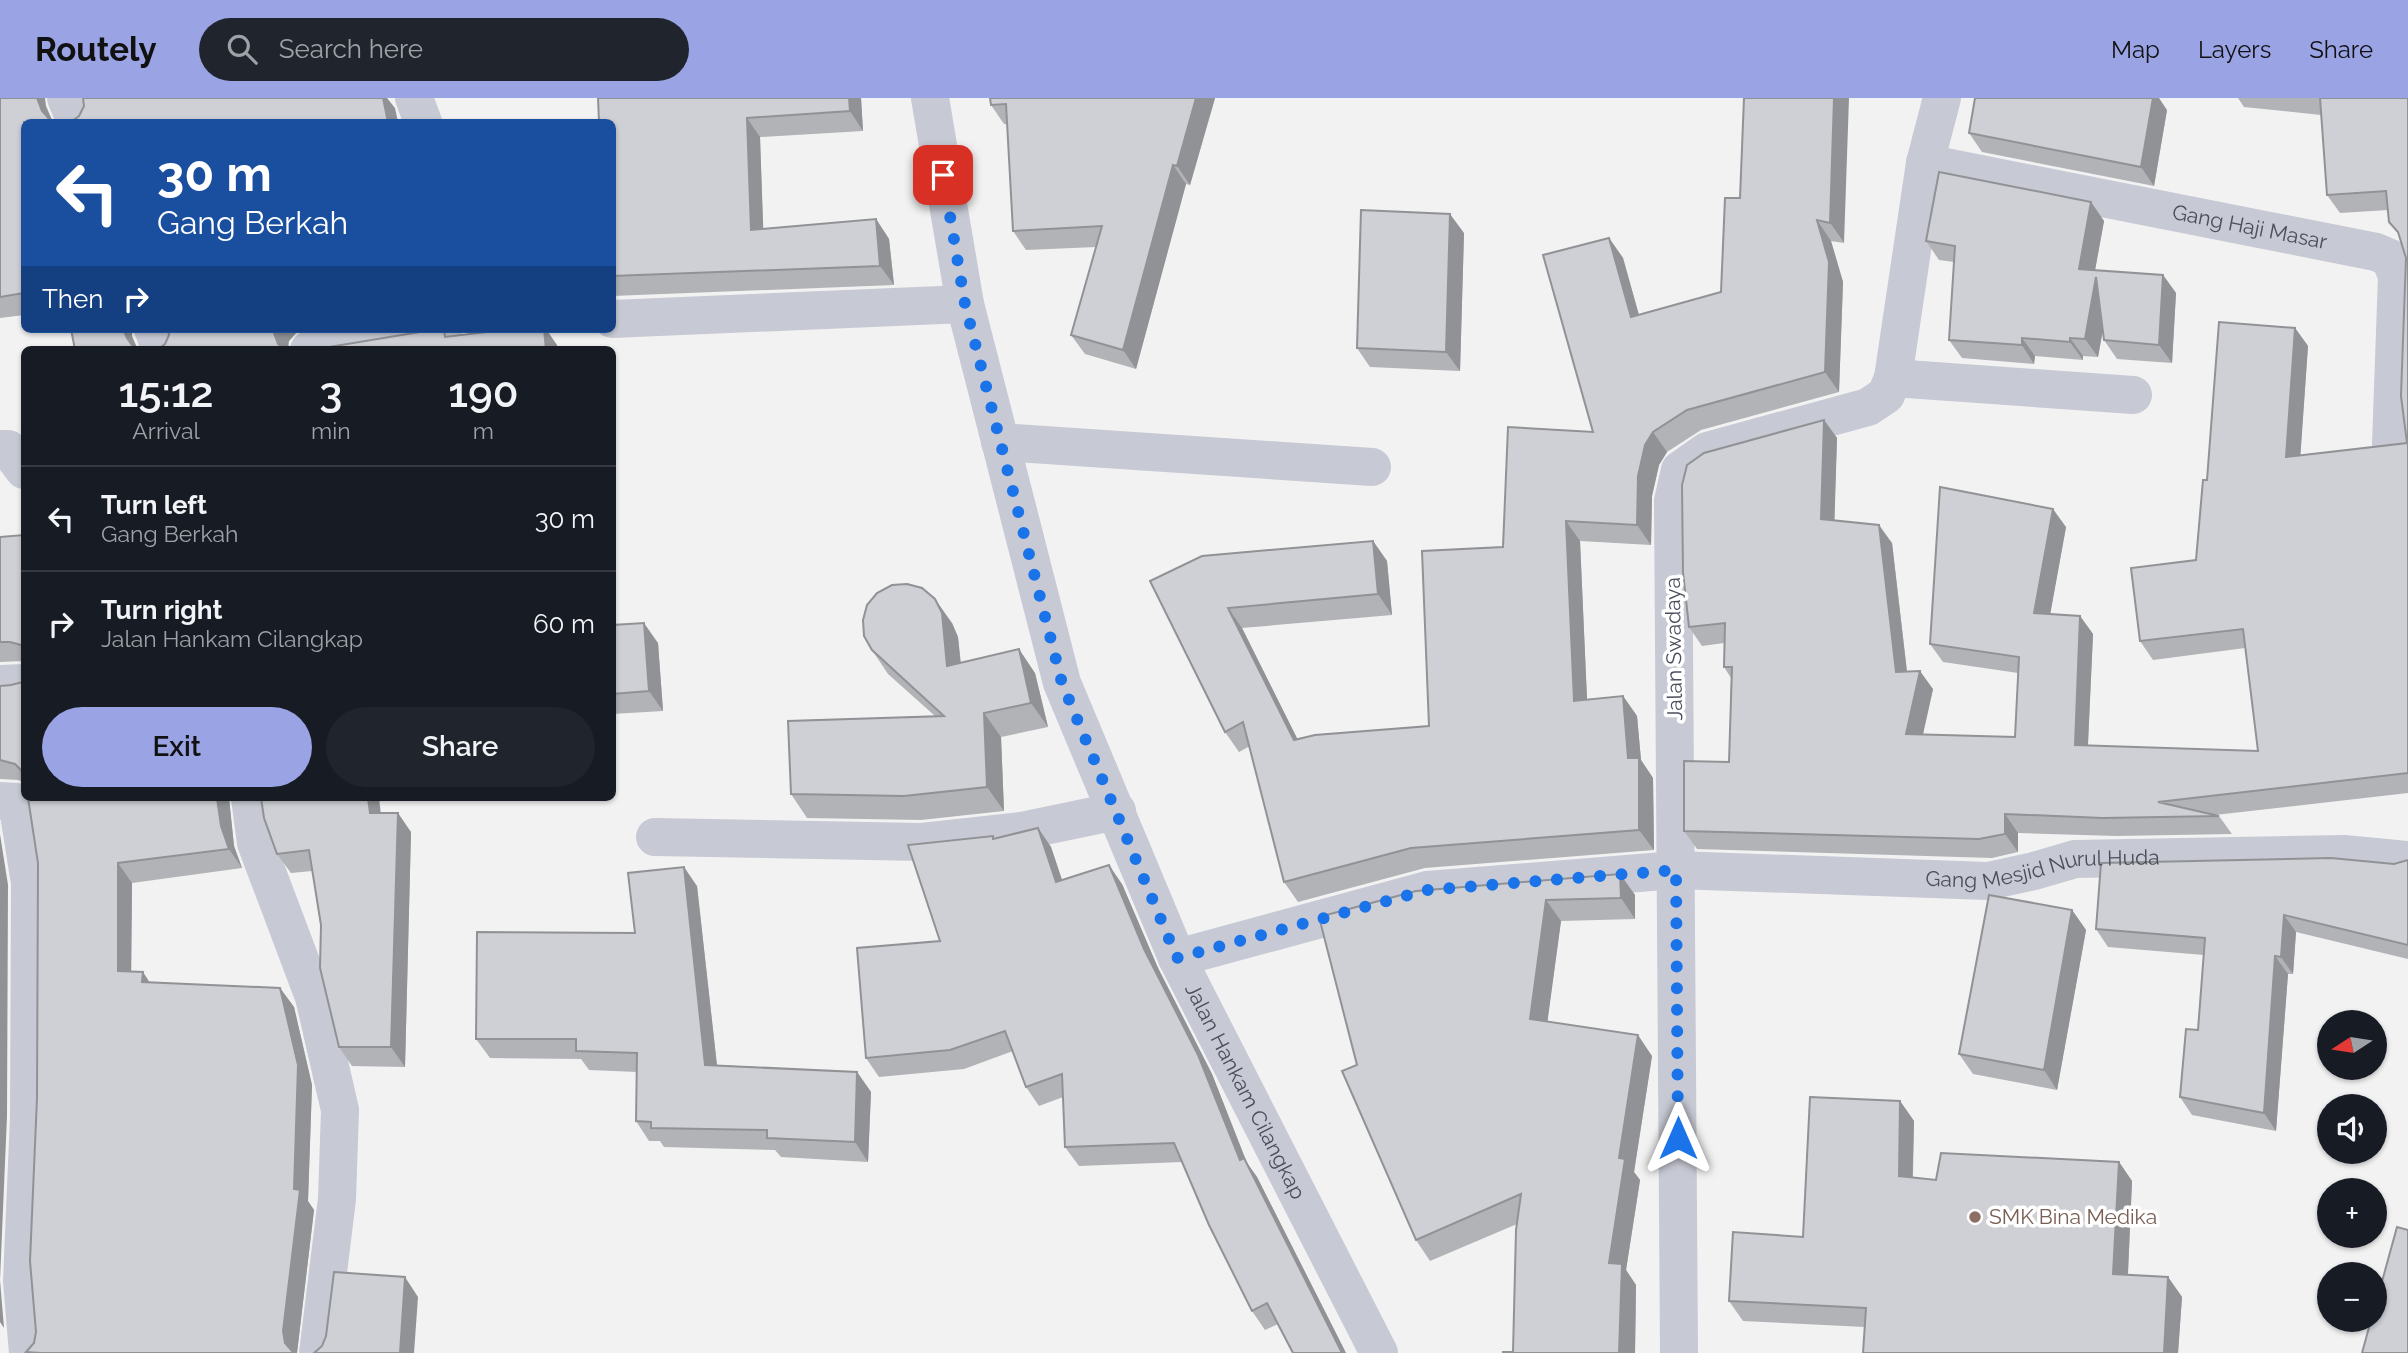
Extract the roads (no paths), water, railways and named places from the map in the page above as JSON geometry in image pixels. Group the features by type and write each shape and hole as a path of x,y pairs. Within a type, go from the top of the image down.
{"street":[{"path":"66,98 75,119"},
{"path":"414,98 422,119"},
{"name":"Jalan Hankam Cilangkap","path":"930,98 965,304 1062,683 1177,958 1379,1353"},
{"path":"1942,98 1926,163 1894,378 2133,395"},
{"name":"Gang Haji Masar","path":"1926,163 2376,252 2390,258 2397,276 2391,444"},
{"path":"616,319 965,304"},
{"path":"335,346 418,333"},
{"name":"Jalan Swadaya","path":"1679,1353 1672,501 1680,470 1707,452 1868,407 1885,395 1894,378"},
{"path":"1000,442 1372,467"},
{"path":"0,449 8,449 21,466"},
{"path":"0,684 21,683"},
{"path":"0,801 17,802 15,883 29,1117 22,1281 28,1353"},
{"path":"250,801 256,842 314,997 340,1110 337,1199 318,1353"},
{"path":"655,837 922,842 1021,831 1116,811"},
{"name":"Gang Mesjid Nurul Huda","path":"1177,958 1427,890 1676,870 1988,881 2034,872 2075,859 2344,854 2408,860"}],"place":[{"name":"SMK Bina Medika","path":"1975,1217"}]}
